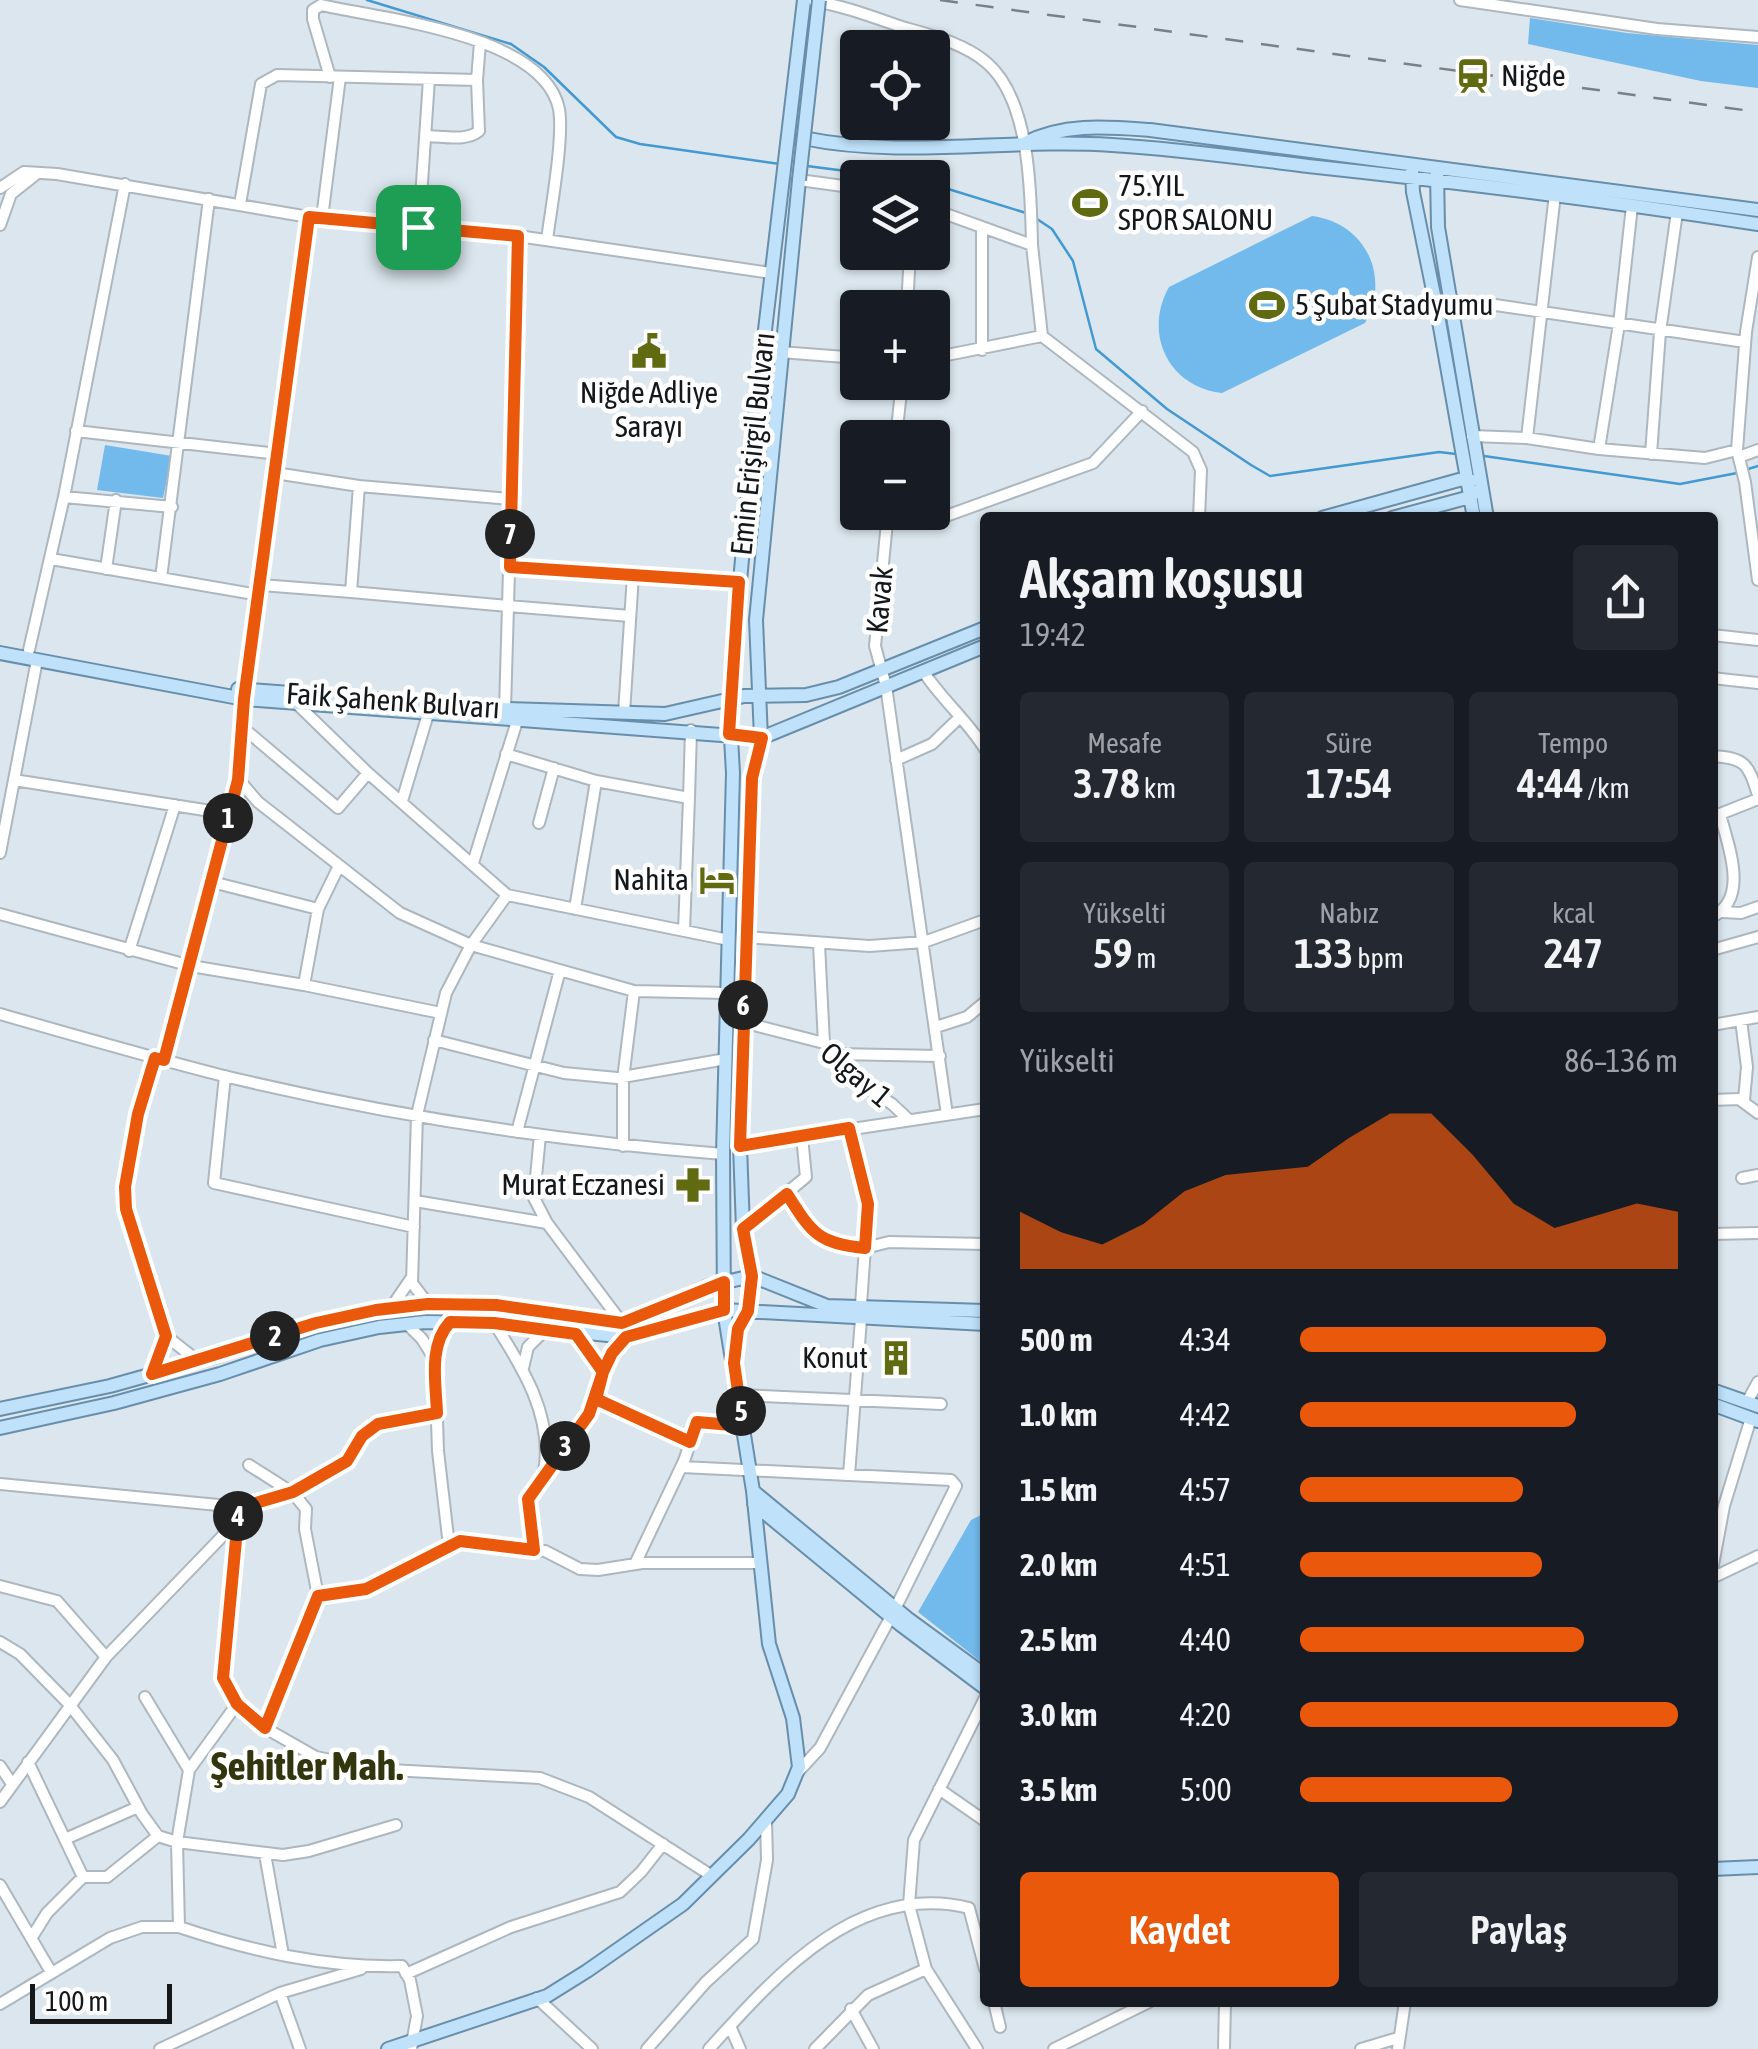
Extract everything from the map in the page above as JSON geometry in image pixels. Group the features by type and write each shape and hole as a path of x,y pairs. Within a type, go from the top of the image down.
{"main road":[{"name":"Emin Erişirgil Bulvarı","path":"796,1774 798,1738 769,1644 750,1471 724,1310 723,1154 733,773 729,702 771,274 806,0"},
{"name":"Emin Erişirgil Bulvarı","path":"734,1363 738,1329 748,1311 752,1276 743,1229 740,1146 752,778 762,738 756,620 780,352 819,0"},
{"path":"1023,144 1046,132 1122,128 1425,164 1758,210"},
{"path":"803,138 840,145 906,148 1023,144 1145,148 1437,179 1758,224"},
{"path":"1425,164 1414,169 1410,177 1444,309 1468,442 1468,468 1485,512"},
{"path":"1425,164 1435,169 1437,179 1444,309"},
{"path":"1340,512 1468,468"},
{"path":"1411,512 1476,492"},
{"path":"1474,512 1476,492"},
{"name":"Faik Şahenk Bulvarı","path":"245,695 665,714 744,696 806,696 839,687 980,630"},
{"name":"Faik Şahenk Bulvarı","path":"0,644 33,654 298,704 762,738"},
{"path":"762,738 980,648"},
{"name":"Faik Şahenk Bulvarı","path":"0,652 33,654"},
{"path":"0,1410 38,1404 198,1362 316,1323 428,1304 496,1305 624,1330 724,1282 752,1276 827,1306 980,1324"},
{"path":"0,1428 114,1404 320,1340 406,1324 494,1323 576,1334 624,1330 724,1310 980,1311"},
{"path":"1718,1393 1754,1412"},
{"path":"1718,1405 1754,1412"},
{"path":"753,1494 980,1684"},
{"path":"893,1613 980,1673"},
{"path":"388,2049 411,2045 538,1998 587,1971 683,1904 766,1820 788,1794 796,1774"},
{"path":"1718,1869 1758,1867"}],"street":[{"path":"806,0 832,4 925,34 966,50 988,64 1015,108 1023,144 1042,336 1142,411 1198,460 1200,512"},
{"path":"1460,0 1548,6 1657,29 1758,37"},
{"path":"322,218 335,77 313,18 313,10 321,5 480,42 540,75 552,89 560,124 547,240"},
{"path":"425,136 465,137 479,132 480,42"},
{"path":"240,204 261,84 276,75 477,80"},
{"path":"418,227 429,79"},
{"path":"0,188 24,172 58,174 309,217 518,236 771,274"},
{"path":"0,225 12,194 35,175"},
{"path":"799,180 840,186"},
{"path":"0,853 33,654 124,184"},
{"path":"1527,438 1555,194"},
{"path":"161,578 209,199"},
{"path":"1599,449 1632,206"},
{"path":"1651,454 1660,332 1677,212"},
{"path":"950,215 1032,245"},
{"path":"198,1362 166,1336 126,1209 125,1187 131,1148 191,966 238,780 245,695 309,217"},
{"path":"982,227 982,350"},
{"path":"504,709 518,236"},
{"path":"1758,257 1745,341 1738,456 1745,479 1758,580"},
{"path":"1444,309 1482,303 1660,332 1745,341 1758,351"},
{"path":"1745,341 1758,325"},
{"path":"950,355 1042,336"},
{"path":"780,352 840,357"},
{"path":"950,515 1093,463 1142,411"},
{"path":"76,431 278,454"},
{"path":"1468,442 1527,438 1705,458 1758,450"},
{"path":"276,473 359,486 511,499"},
{"path":"1745,479 1758,479"},
{"path":"351,592 359,486"},
{"path":"64,496 172,507"},
{"path":"106,569 116,500"},
{"name":"Kavak","path":"886,530 875,646 886,686 948,1115"},
{"path":"51,559 260,590 351,592 630,616"},
{"path":"510,567 739,582"},
{"path":"624,712 633,575"},
{"path":"1718,636 1758,640"},
{"path":"923,671 980,741"},
{"path":"1718,679 1758,683"},
{"path":"298,704 508,896 728,940"},
{"path":"402,802 428,714"},
{"path":"896,760 932,744 960,718"},
{"path":"473,863 517,721"},
{"path":"972,727 980,724"},
{"path":"242,727 338,808 368,772"},
{"path":"684,930 692,730"},
{"path":"506,754 596,781 689,798"},
{"path":"1718,757 1746,764 1758,797 1718,813"},
{"path":"539,824 554,768"},
{"path":"14,780 230,814"},
{"path":"238,780 258,802 400,913 472,944 634,991 727,992"},
{"path":"575,909 596,781"},
{"path":"129,950 174,805"},
{"path":"1718,820 1732,866 1734,894 1718,914"},
{"path":"304,985 318,910 340,866"},
{"path":"212,882 318,910"},
{"path":"428,1304 416,1292 412,1276 417,1115 446,993 472,944 508,896"},
{"path":"1718,914 1758,907"},
{"path":"0,914 191,966 441,1013"},
{"path":"745,937 869,946 924,942 980,922"},
{"path":"1718,948 1758,938"},
{"path":"819,944 824,1043"},
{"path":"517,1132 560,970"},
{"path":"623,1146 624,1079 634,991"},
{"path":"936,1027 967,1017 980,1006"},
{"path":"0,1014 225,1076 417,1115 623,1146 723,1154"},
{"path":"1718,1024 1758,1017"},
{"path":"1741,1020 1753,1066 1744,1100"},
{"name":"Olgay 1","path":"742,1022 824,1043 836,1054 850,1078 892,1104 908,1120"},
{"path":"434,1040 564,1072 624,1079 726,1059"},
{"path":"836,1054 940,1056"},
{"path":"225,1076 214,1183 414,1227"},
{"path":"1718,1100 1744,1100 1758,1113"},
{"path":"740,1146 980,1110"},
{"path":"849,1128 868,1204 849,1475"},
{"path":"534,1550 528,1499 596,1399 603,1372 624,1330 547,1223 534,1198 540,1135"},
{"path":"743,1229 806,1176 802,1138"},
{"path":"1742,1178 1758,1175"},
{"path":"787,1194 813,1234 848,1246 865,1248 888,1242 980,1244"},
{"path":"415,1201 547,1223"},
{"path":"1718,1234 1758,1233"},
{"path":"392,1308 412,1276"},
{"path":"450,1322 438,1340 435,1360 450,1546"},
{"path":"494,1323 532,1386 544,1438 544,1475"},
{"path":"406,1324 422,1339 435,1360"},
{"path":"523,1369 528,1347 546,1329"},
{"path":"576,1334 603,1372"},
{"path":"152,1374 166,1336"},
{"path":"1718,1538 1724,1506 1754,1412 1758,1382"},
{"path":"738,1395 940,1404"},
{"path":"596,1399 690,1442"},
{"path":"0,1802 106,1657 238,1514 293,1492 347,1461 362,1436 378,1424 437,1413"},
{"path":"635,1564 682,1467 697,1422 743,1426"},
{"path":"249,1465 293,1492 306,1510 318,1596 265,1728"},
{"path":"682,1467 951,1480 956,1486 820,1748 796,1774"},
{"path":"0,1484 238,1514"},
{"path":"238,1514 223,1678 237,1704 265,1728 316,1757 372,1769 540,1778 589,1796 712,1876"},
{"path":"318,1596 366,1589 460,1541 545,1551 580,1569 635,1564 760,1563"},
{"path":"1718,1575 1758,1556"},
{"path":"0,1586 57,1602 106,1657"},
{"path":"0,1642 20,1654 69,1704 113,1760 158,1836 265,1854 309,1851 396,1824"},
{"path":"144,1697 188,1770"},
{"path":"179,1927 177,1842 188,1770 237,1704"},
{"path":"977,2049 926,1968 909,1905 914,1840 980,1708"},
{"path":"28,1762 83,1877"},
{"path":"0,1766 12,1784"},
{"path":"939,1788 980,1817"},
{"path":"66,1839 138,1807"},
{"path":"648,2049 706,1982 753,1940 766,1860 766,1820"},
{"path":"32,1938 47,1913 83,1877 108,1877 158,1836"},
{"path":"406,1974 511,1927 620,1892 642,1872 663,1844"},
{"path":"265,1854 283,1955"},
{"path":"0,1885 51,1972"},
{"path":"709,2049 761,1992 825,1938 882,1908 947,1902 969,1908 980,1950"},
{"path":"0,2004 110,1938 142,1926 179,1927 283,1955 367,1967 402,1966 417,2016 411,2045"},
{"path":"160,2049 280,1992 367,1967"},
{"path":"814,2049 868,1995 926,1968"},
{"path":"280,1992 300,2049"},
{"path":"538,1998 592,2049"},
{"path":"995,2007 1000,2027"},
{"path":"1054,2049 1137,2007"},
{"path":"1224,2007 1224,2049"},
{"path":"1361,2049 1398,2044 1404,2007"},
{"path":"850,2009 873,2049"},
{"path":"730,2026 740,2049"}],"shaded area":[{"path":"1530,18 1627,33 1758,45 1758,88 1701,81 1528,44"},
{"name":"5 Şubat Stadyumu","path":"1312,216 1347,229 1368,255 1375,288 1365,323 1222,393 1187,380 1175,369 1160,339 1159,322 1169,287"},
{"path":"105,445 172,456 163,498 97,490"},
{"path":"980,1516 980,1661 918,1612 971,1520"}],"waterway":[{"path":"367,0 511,44 544,67 616,137 640,144 780,164"},
{"path":"807,166 840,170"},
{"path":"950,190 1026,213"},
{"path":"1037,219 1052,229 1073,261 1096,349 1167,409 1270,476 1439,452 1456,454"},
{"path":"1484,456 1680,484 1737,473"},
{"path":"1745,470 1758,466"}],"railway":[{"path":"940,0 1758,112"}],"place":[{"name":"Niğde","path":"1473,76"},
{"name":"75.YIL SPOR SALONU","path":"1090,203"},
{"name":"5 Şubat Stadyumu","path":"1267,305"},
{"name":"Niğde Adliye Sarayı","path":"649,351"},
{"name":"Nahita","path":"717,880"},
{"name":"Murat Eczanesi","path":"693,1185"},
{"name":"Konut","path":"896,1358"}],"district":[{"name":"Şehitler Mah.","path":"307,1766"}],"route":[{"path":"418,227 309,217 244,699 238,780 164,1060 155,1058 138,1114 125,1187 126,1209 166,1336 152,1374 316,1323 428,1304 496,1305 622,1323 724,1282 724,1310 626,1337 612,1353 603,1372 589,1414 528,1499 534,1550 460,1541 366,1589 318,1596 265,1728 237,1704 223,1678 239,1508 293,1492 347,1461 362,1436 378,1424 437,1413 435,1360 438,1340 450,1322 494,1323 576,1334 603,1372 596,1399 690,1442 697,1422 743,1426 734,1363 738,1329 748,1311 752,1276 743,1229 787,1194 813,1234 865,1248 868,1204 849,1128 740,1146 752,778 762,738 729,734 739,582 510,567 518,236 418,227"}]}
